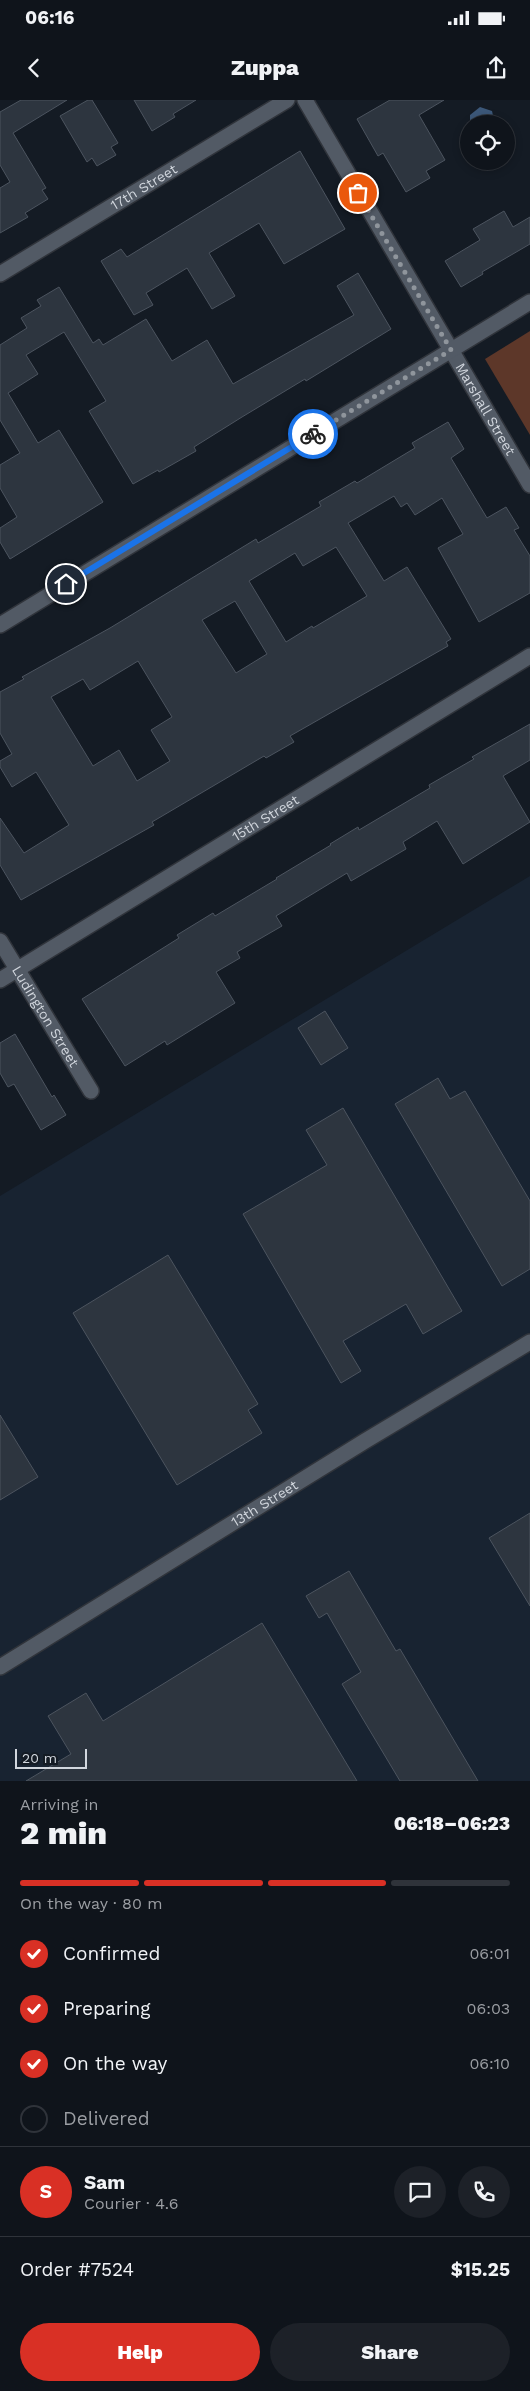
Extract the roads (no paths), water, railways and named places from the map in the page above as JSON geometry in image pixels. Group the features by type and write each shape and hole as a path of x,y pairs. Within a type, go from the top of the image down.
{"street":[{"name":"17th Street","path":"0,274 287,100"},
{"name":"Marshall Street","path":"305,100 530,485"},
{"path":"0,625 530,302"},
{"name":"15th Street","path":"0,980 530,656"},
{"name":"Ludington Street","path":"0,941 91,1091"},
{"name":"13th Street","path":"0,1668 365,1441 530,1342"}],"water":[{"path":"480,107 492,111 493,115 470,115"}]}
